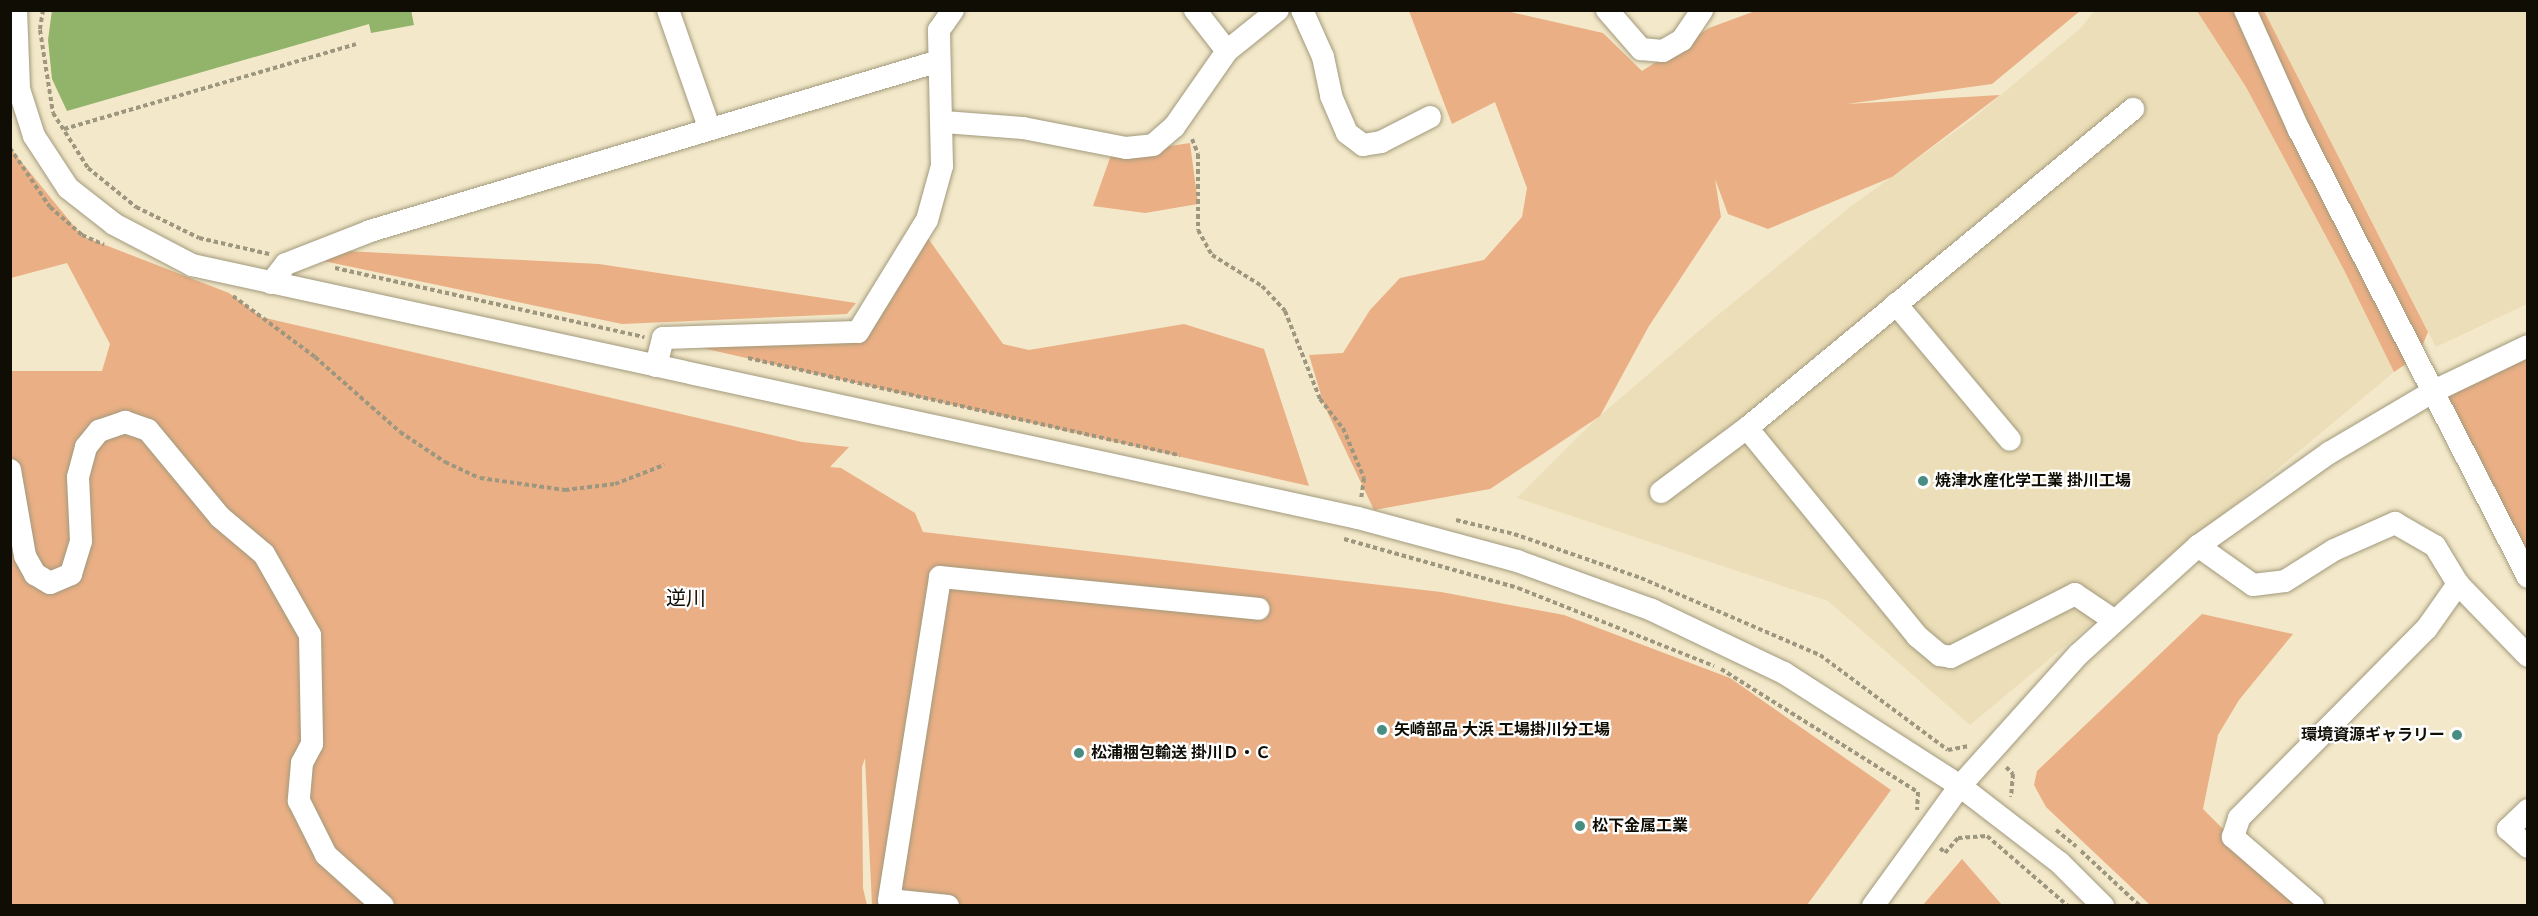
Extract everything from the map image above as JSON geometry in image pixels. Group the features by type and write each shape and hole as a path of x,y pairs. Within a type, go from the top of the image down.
{"street":[{"path":"16,10 19,89 34,136 68,188 114,224 192,265 1358,518 1517,561 1652,610 1784,673 1960,786 2060,863 2103,906"},
{"path":"668,10 710,127"},
{"path":"657,366 663,338 858,332 927,220 942,166 944,122 939,30 952,10"},
{"path":"1195,10 1227,51"},
{"path":"944,122 1023,128 1126,148 1153,145 1180,117 1227,51 1278,10"},
{"path":"1302,10 1323,57 1331,96 1347,133 1363,145 1381,142 1430,117"},
{"path":"1607,10 1641,49 1663,51 1682,40 1702,10"},
{"path":"2246,10 2299,130 2528,577"},
{"path":"271,283 286,264 370,231 710,127 939,61"},
{"path":"1660,492 1746,428 2133,109"},
{"path":"1896,304 2010,440"},
{"path":"1873,906 1926,837 1960,786 2079,654 2198,546 2329,453 2432,392 2528,346"},
{"path":"10,470 25,556 35,574 50,583 71,574 81,541 78,477 86,447 99,431 124,422 148,430 220,517 264,554 310,635 312,744 302,763 299,801 326,855 384,906"},
{"path":"1746,428 1917,636 1940,655 1951,657 2075,594 2115,621"},
{"path":"2198,546 2253,585 2285,581 2334,550 2395,524 2435,546 2458,584 2528,656"},
{"path":"948,906 889,900 940,578 1257,609"},
{"path":"2313,906 2233,837 2240,818 2427,628 2458,584"},
{"path":"2528,810 2508,829 2528,847"}],"path":[{"path":"64,129 357,44"},
{"path":"1180,117 1198,154 1198,230 1212,255 1262,286 1286,311 1320,399 1343,428 1364,478 1358,518"},
{"path":"10,148 50,207 82,236 106,246"},
{"path":"238,292 228,291 315,357 400,432 445,462 480,478 565,490 615,484 664,465"},
{"path":"1335,537 1518,588 1720,668 1918,792 1915,827 1945,853 1958,838 1988,836 2068,906"}],"shaded area":[{"path":"52,10 411,10 414,25 371,33 369,24 67,111 52,79 48,40"},
{"path":"1409,11 1506,11 1603,33 1642,71 1709,28 1755,11 2080,11 1992,84 1847,104 2000,95 1892,177 1768,229 1728,214 1715,179 1721,217 1649,326 1600,416 1490,489 1374,510 1324,405 1309,355 1343,353 1370,310 1400,278 1484,260 1522,217 1527,188 1495,102 1452,124"},
{"path":"2094,11 2197,11 2246,87 2344,270 2394,372 1970,725 1828,601 1517,498 1595,420 1707,324 1850,207 1971,120 2082,27"},
{"path":"2197,11 2264,11 2428,332 2418,356 2394,372 2344,270 2246,87"},
{"path":"2264,11 2527,11 2527,304 2436,347"},
{"path":"1190,143 1198,204 1145,213 1093,206 1111,155"},
{"path":"10,148 82,236 229,293 261,317 802,442 849,447 830,467 841,468 915,513 923,532 1441,592 1564,615 1730,678 1891,790 1807,905 872,905 865,758 862,767 863,888 867,905 11,905 11,371 102,371 110,344 67,263 11,278"},
{"path":"925,234 1003,344 1029,350 1184,324 1264,349 1309,486 680,343 863,335"},
{"path":"345,251 599,264 856,303 847,314 622,324 314,259"},
{"path":"2527,347 2527,577 2432,392"},
{"path":"2202,614 2293,634 2239,700 2218,735 2203,809 2299,905 2150,905 2046,807 2034,785 2037,771"},
{"path":"1962,859 2002,905 1923,905"}],"place":[{"name":"焼津水産化学工業 掛川工場","path":"1923,481"},
{"name":"矢崎部品 大浜 工場掛川分工場","path":"1382,730"},
{"name":"環境資源ギャラリー","path":"2457,735"},
{"name":"松浦梱包輸送 掛川Ｄ・Ｃ","path":"1079,753"},
{"name":"松下金属工業","path":"1580,826"}],"district":[{"name":"逆川","path":"686,598"}]}
